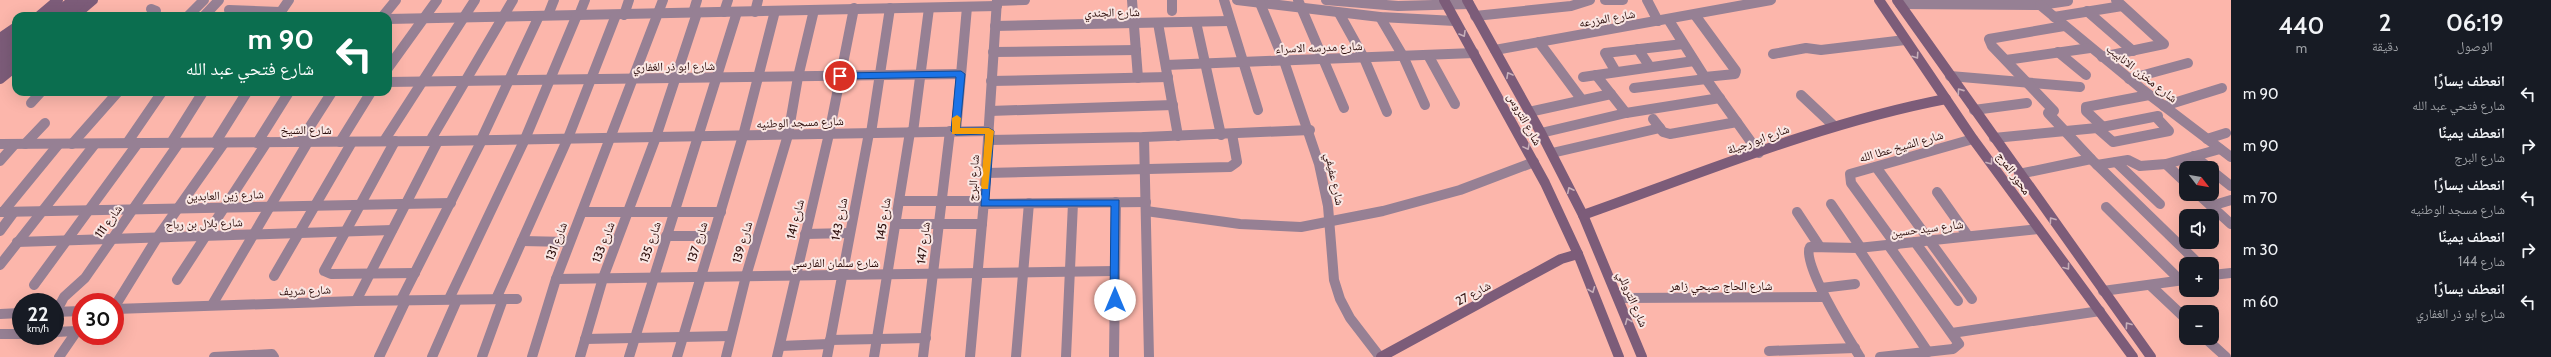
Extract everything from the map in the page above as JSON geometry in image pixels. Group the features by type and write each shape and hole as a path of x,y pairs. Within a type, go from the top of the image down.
{"street":[{"path":"58,12 73,0"},
{"path":"69,12 84,0"},
{"path":"79,12 93,0"},
{"path":"192,12 204,0"},
{"path":"208,12 219,0"},
{"path":"280,12 289,0"},
{"path":"386,12 396,0"},
{"path":"392,62 437,0"},
{"path":"384,141 475,0"},
{"path":"356,301 406,204 434,141 464,82 513,0"},
{"path":"379,357 415,273 482,140 508,82 543,15 554,0"},
{"path":"432,357 453,299 525,139 548,80 585,0"},
{"path":"482,357 500,299 522,241 568,138 620,15 629,0"},
{"name":"شارع 131","path":"532,357 569,242 612,138 663,0"},
{"name":"شارع 133","path":"580,357 603,278 629,211 676,79 695,13 697,0"},
{"path":"724,12 728,0"},
{"path":"755,12 758,0"},
{"path":"787,11 790,0"},
{"name":"شارع 139","path":"726,357 746,276 788,135 798,77 821,0"},
{"path":"392,19 755,12 817,10 853,5 917,4 929,8 1025,0"},
{"path":"1132,0 1138,78"},
{"path":"1172,0 1172,10"},
{"path":"1224,0 1229,21 1244,62 1258,110"},
{"path":"1237,0 1260,3 1300,4 1339,13 1380,17 1455,21"},
{"path":"1328,0 1366,2 1468,2"},
{"path":"1475,16 1590,0"},
{"path":"1605,0 1623,0"},
{"path":"1646,0 1658,21"},
{"name":"شارع المزرعه","path":"1495,50 1695,15 1749,2 1771,0"},
{"name":"محور المرج","path":"1879,0 1973,139 2133,357"},
{"path":"1899,2 2040,5 2068,1"},
{"name":"شارع البرج","path":"970,357 984,202 997,2"},
{"name":"شارع التروس","path":"1468,2 1552,153 1583,215 1598,251"},
{"name":"محور المرج","path":"1899,2 2019,174 2151,357"},
{"path":"40,12 55,3"},
{"path":"44,12 55,3"},
{"name":"شارع عفيفي","path":"1260,3 1310,130 1324,185 1330,223 1332,268 1340,300 1354,325 1380,357"},
{"name":"شارع التروس","path":"1445,3 1534,162 1578,254"},
{"path":"2054,17 2119,3 2164,44 2102,57"},
{"path":"1300,4 1344,108"},
{"name":"شارع 141","path":"779,352 795,276 829,134 853,5"},
{"name":"شارع 143","path":"827,357 840,276 870,133 880,75 888,5"},
{"name":"شارع مخزن الانابيب","path":"2040,5 2090,48 2231,157"},
{"name":"شارع 147","path":"924,357 932,274 961,74 967,6"},
{"name":"شارع 145","path":"874,357 911,132 929,8"},
{"path":"229,10 254,12"},
{"name":"شارع 137","path":"677,357 743,136 775,11"},
{"path":"2087,11 2133,51"},
{"name":"شارع 135","path":"629,357 652,277 700,137 737,12"},
{"path":"1339,13 1364,58 1387,112"},
{"path":"1634,88 1735,74 1736,71 1695,15"},
{"path":"1380,17 1403,56 1425,105"},
{"path":"1668,20 1705,78 1759,154"},
{"name":"شارع الجندي","path":"995,26 1229,21"},
{"path":"1196,22 1221,135"},
{"path":"1158,23 1178,136"},
{"path":"2064,26 1990,39 1992,46 2028,84 2051,112 2064,131 2192,257"},
{"path":"0,38 12,30"},
{"path":"0,48 12,38"},
{"path":"1774,54 1806,48 1819,51 1905,40"},
{"path":"1539,42 1582,100"},
{"path":"1616,72 1605,53 1683,44"},
{"path":"1638,48 1650,67"},
{"path":"2006,60 2090,48"},
{"path":"0,59 12,49"},
{"path":"993,52 1136,50"},
{"path":"2058,52 2086,74"},
{"name":"شارع مدرسه الاسراء","path":"1166,65 1474,53"},
{"path":"1428,55 1455,104"},
{"path":"0,69 12,59"},
{"path":"1583,77 1694,61"},
{"path":"2129,79 2188,63"},
{"path":"0,79 12,69"},
{"name":"شارع ابو ذر الغفاري","path":"392,82 508,82 592,79 961,74"},
{"path":"1596,75 1626,113"},
{"path":"1950,76 2080,88"},
{"path":"991,81 1168,77"},
{"path":"2164,106 2222,88"},
{"path":"1529,112 1611,94"},
{"path":"1801,94 1834,126"},
{"path":"1994,138 2100,128 2157,117 2169,131 2113,142 2100,128 2085,108 2150,95"},
{"path":"31,103 38,96"},
{"path":"72,144 114,96"},
{"path":"127,143 159,96"},
{"name":"شارع 111","path":"64,297 85,278 131,211 175,143 201,96"},
{"path":"123,293 158,238 178,210 219,143 245,96"},
{"path":"177,280 223,208 287,96"},
{"path":"212,305 270,206 330,96"},
{"path":"340,142 369,96"},
{"path":"1541,133 1626,113 1720,98"},
{"name":"شارع ابو رجيلة","path":"1583,215 1759,154 1834,126 1896,108 1946,99"},
{"path":"1974,110 2026,103"},
{"path":"990,110 1173,105"},
{"path":"1653,119 1666,133 1673,134 1737,122"},
{"path":"0,161 45,122"},
{"path":"1552,153 1660,128"},
{"name":"شارع مسجد الوطنيه","path":"612,138 953,131 989,135 1144,137 1221,135 1310,130"},
{"path":"2207,139 2226,133"},
{"path":"986,173 1145,170 1233,166 1237,162 1232,134"},
{"path":"1144,137 1149,357"},
{"name":"شارع الشيخ","path":"0,144 58,145 612,138"},
{"name":"شارع الشيخ عطا الله","path":"1893,245 1849,179 1850,174 1973,139"},
{"path":"395,141 324,268 324,271 331,274 415,273"},
{"path":"274,276 352,142"},
{"path":"34,286 65,240 138,143"},
{"path":"0,265 94,144"},
{"path":"1,212 58,145"},
{"path":"2019,174 2094,162 2129,161 2141,167 2166,164 2220,149"},
{"path":"2194,156 2200,161"},
{"path":"899,201 1029,203 1116,202 1271,227 1301,227 1330,223 1383,211 1460,190 1534,162"},
{"path":"2116,162 2160,204"},
{"path":"2166,164 2179,176"},
{"path":"1876,167 1972,299"},
{"path":"2219,176 2231,186"},
{"path":"1937,192 1968,236"},
{"path":"2210,206 2231,200"},
{"path":"2205,201 2231,224"},
{"path":"1114,357 1116,202"},
{"name":"شارع زين العابدين","path":"1,212 86,212 270,206 451,203"},
{"path":"1016,357 1029,203"},
{"path":"1066,357 1072,203"},
{"path":"1831,204 1928,352"},
{"path":"2106,207 2179,276"},
{"path":"0,231 14,212"},
{"path":"582,212 721,212"},
{"path":"1797,212 1820,247 1810,248 1808,253 1823,292 1857,353"},
{"path":"896,224 982,224"},
{"name":"شارع سيد حسين","path":"1820,247 1860,248 2038,229"},
{"name":"شارع بلال بن رباح","path":"0,248 15,244 65,240 392,230"},
{"path":"805,234 849,233"},
{"path":"666,236 713,236"},
{"path":"522,241 569,242"},
{"path":"1915,242 1958,301"},
{"path":"1880,357 1957,348 1959,344 1893,245"},
{"name":"شارع التروللي","path":"1598,251 1619,298 1642,357"},
{"path":"1578,254 1619,357"},
{"name":"شارع 27","path":"1380,357 1561,260 1578,254"},
{"name":"شارع سلمان الفارسي","path":"556,279 1115,271"},
{"path":"2219,274 2231,273"},
{"path":"2103,290 2179,281"},
{"name":"شارع الحاج صبحي زاهر","path":"1619,298 1823,292 1855,284"},
{"path":"2150,285 2179,312"},
{"path":"500,299 517,299"},
{"name":"شارع شريف","path":"124,309 356,301 500,299"},
{"path":"1952,333 2100,311"},
{"path":"0,314 12,313"},
{"path":"0,334 12,334"},
{"path":"585,339 730,336"},
{"path":"59,357 72,338"},
{"path":"779,352 829,342 926,338"},
{"path":"2213,345 2226,357"},
{"path":"1769,351 1857,353"},
{"path":"214,357 272,354 274,357"}],"slow traffic":[{"path":"957,118 956,131 989,131 985,187"}],"route":[{"path":"840,76 961,74 956,131 989,131 984,204 1116,202 1115,300"}]}
